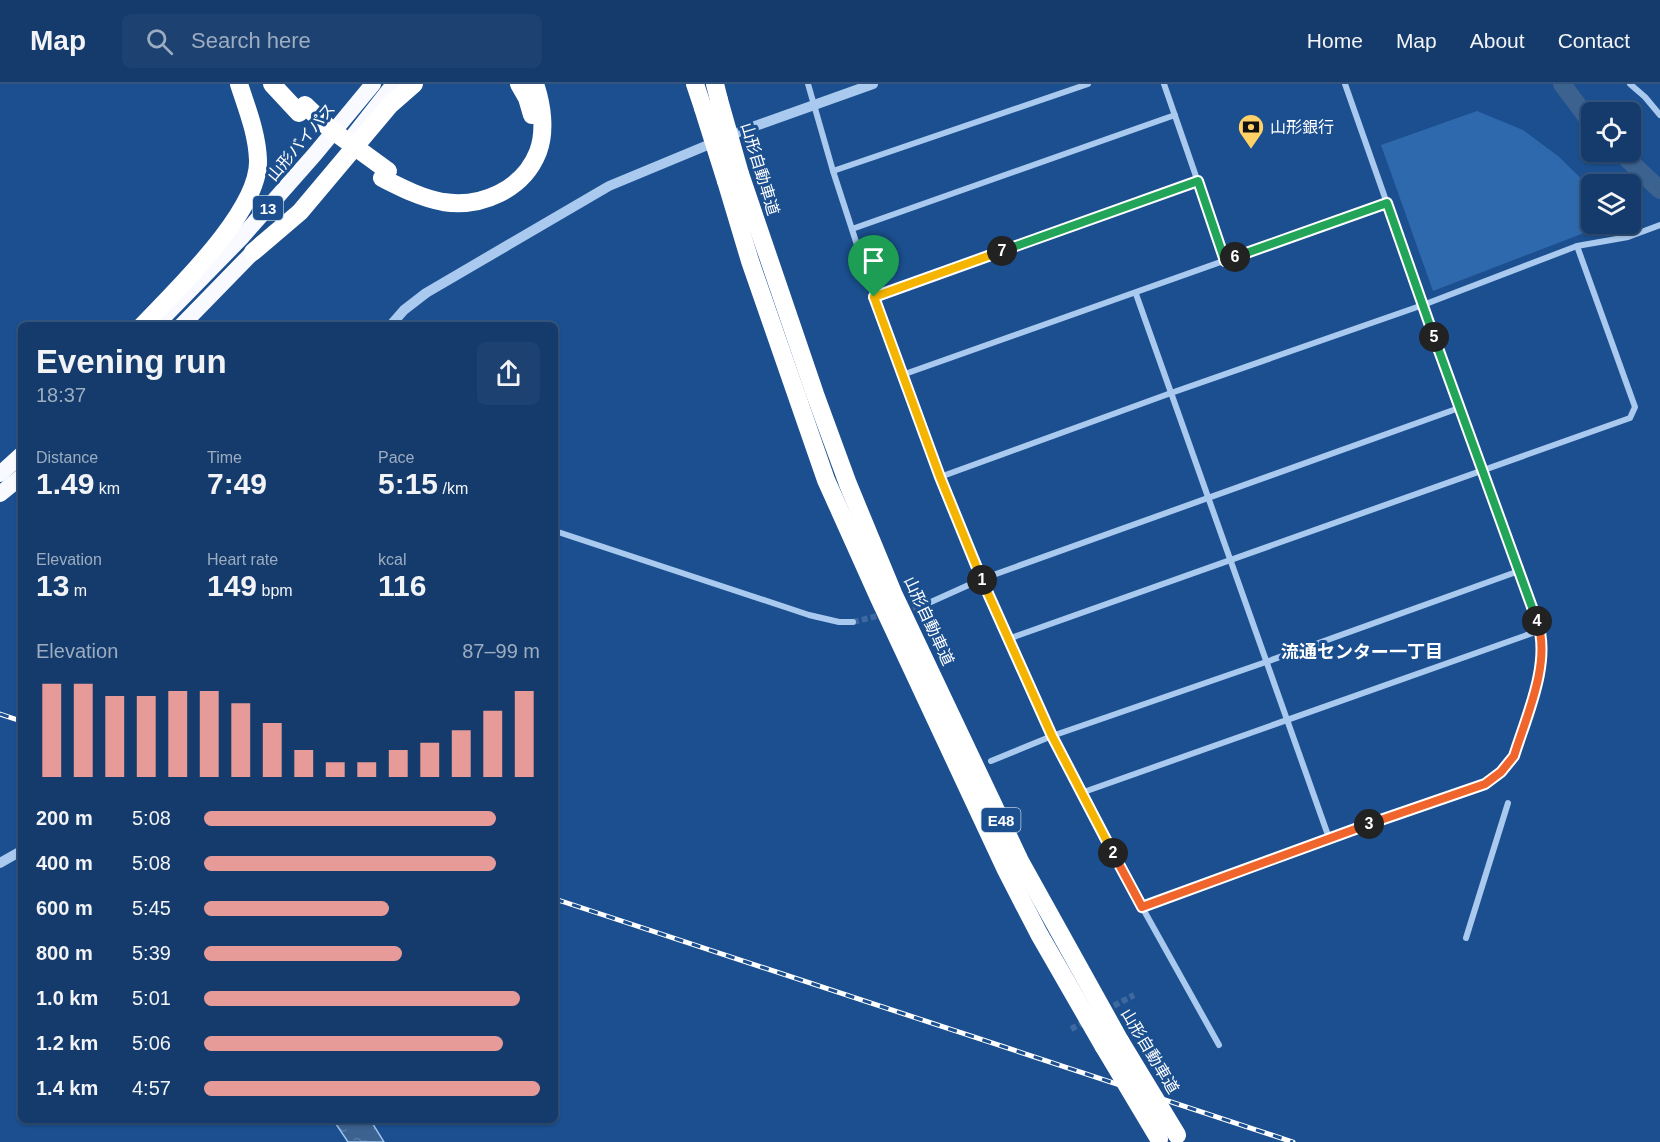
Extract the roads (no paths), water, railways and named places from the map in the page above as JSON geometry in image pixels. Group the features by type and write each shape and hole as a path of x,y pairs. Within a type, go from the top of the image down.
{"highway":[{"path":"146,322 223,235 250,196 258,162 254,132 239,84"},
{"path":"272,84 385,174 421,196 443,202 471,202 498,196 528,169 538,152 542,114 535,84"},
{"path":"285,84 302,109"},
{"name":"山形バイパス","path":"159,322 241,238 373,84"},
{"name":"13","path":"185,322 253,252 328,169 394,84"},
{"path":"253,252 300,212 390,105 414,84"},
{"path":"385,174 453,192 485,187 497,182 514,167 530,140 532,112 528,98 519,84"},
{"name":"山形自動車道","path":"696,84 703,108 733,178"},
{"name":"山形自動車道","path":"717,92 750,261 826,480 1006,870 1039,934 1112,1044 1170,1139"},
{"path":"0,474 18,458"},
{"path":"0,494 18,479"}],"street":[{"path":"808,84 833,171 874,297 940,477 981,579 1052,736 1081,793 1220,1045"},
{"path":"394,322 404,310 426,293 609,186 744,130 873,84"},
{"path":"833,171 1088,84"},
{"path":"1164,84 1225,261"},
{"path":"1142,907 1329,838 1485,784 1508,765 1514,756 1539,672 1542,651 1540,630 1345,84"},
{"path":"1630,84 1660,115"},
{"path":"852,230 1175,115"},
{"path":"874,297 1198,181"},
{"path":"902,375 1136,294 1387,203"},
{"path":"940,477 1423,305 1577,246 1628,237 1660,225"},
{"path":"1008,639 1630,418 1635,407 1577,246"},
{"path":"1136,294 1329,838"},
{"path":"922,606 981,579 1459,408"},
{"path":"558,532 809,615 839,622 854,622"},
{"path":"991,761 1052,736 1519,571"},
{"path":"1081,793 1540,630"},
{"path":"1466,938 1508,803"},
{"path":"0,863 18,853"}],"water":[{"path":"335,1123 372,1123 384,1142 348,1142"}],"waterway":[{"path":"1562,84 1581,109"},
{"path":"1631,162 1660,190"}],"tunnel":[{"path":"904,610 922,606"},
{"path":"853,622 885,614"},
{"path":"1106,1010 1134,995"},
{"path":"1071,1029 1086,1021"}],"railway":[{"path":"0,714 18,720"},
{"path":"558,900 1293,1142"}],"place":[{"name":"山形銀行","path":"1251,150"}],"district":[{"name":"流通センター一丁目","path":"1362,652"}]}
